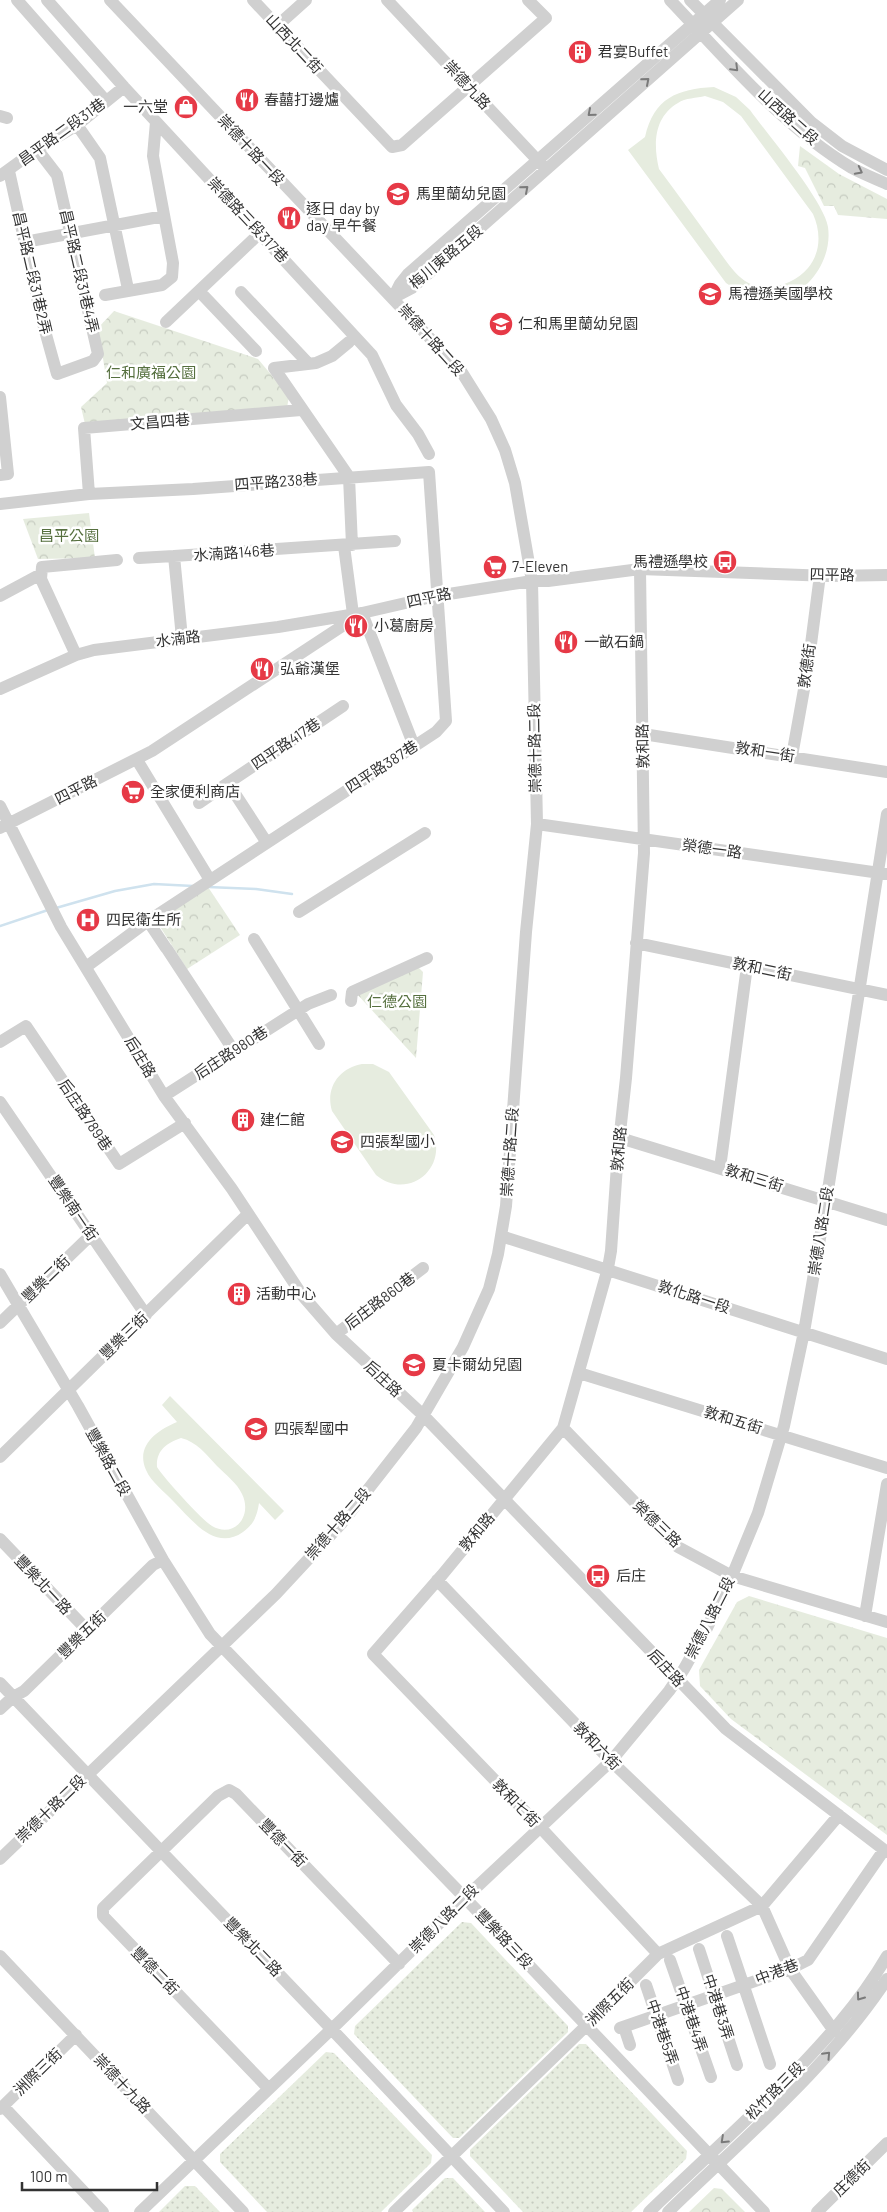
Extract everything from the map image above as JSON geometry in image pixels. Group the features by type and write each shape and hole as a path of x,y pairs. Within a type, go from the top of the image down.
{"street":[{"path":"17,0 106,101"},
{"name":"崇德路三段317巷","path":"47,0 156,122 372,355 396,405 418,434 429,454"},
{"name":"崇德十路一段","path":"110,0 290,192 393,298"},
{"name":"山西北二街","path":"252,0 392,147 402,144 468,86"},
{"path":"278,26 306,0"},
{"name":"崇德九路","path":"387,0 542,165"},
{"path":"468,86 546,18 528,0"},
{"name":"山西路二段","path":"670,0 776,109 813,141 854,169 887,184"},
{"name":"山西路二段","path":"690,0 811,122 842,146 887,170"},
{"name":"梅川東路五段","path":"708,18 720,0"},
{"name":"梅川東路五段","path":"393,298 403,279 542,165 708,18 738,0"},
{"name":"昌平路二段31巷","path":"4,174 37,149 77,126 124,87"},
{"path":"105,295 128,289 162,285 172,277 173,262 153,156 156,122"},
{"path":"77,126 100,158 128,289"},
{"name":"昌平路二段31巷4弄","path":"37,149 57,175 98,354 93,361 57,374"},
{"name":"昌平路二段31巷2弄","path":"4,174 24,242 57,374"},
{"path":"24,242 164,216"},
{"path":"166,322 260,233"},
{"path":"199,290 256,351"},
{"path":"241,292 308,363"},
{"name":"崇德十路二段","path":"0,1859 276,1594 341,1524 416,1428 463,1347 489,1289 501,1236 510,1163 526,932 536,824 532,581 515,483 502,441 461,371 393,298"},
{"path":"349,342 332,356 316,363 274,368 301,410 349,477 348,545 357,614 414,746"},
{"path":"0,397 4,474"},
{"name":"文昌四巷","path":"89,494 84,428 301,410"},
{"name":"四平路238巷","path":"0,504 89,494 193,489 429,472 436,596"},
{"name":"水湳路146巷","path":"182,638 174,556 395,541"},
{"path":"139,558 174,556"},
{"path":"76,655 40,579 42,567 117,560"},
{"name":"四平路","path":"5,826 137,760 357,614 436,596 532,581 548,581 640,569 820,575 887,575"},
{"name":"敦和路","path":"373,1654 563,1428 608,1268 626,1078 644,839 640,569"},
{"path":"0,596 41,574"},
{"name":"敦德街","path":"792,756 808,668 820,575"},
{"name":"四平路387巷","path":"86,967 148,921 436,732 446,720 436,596"},
{"name":"水湳路","path":"0,689 76,655 94,650 278,627 357,614"},
{"name":"四平路417巷","path":"198,803 343,706"},
{"name":"敦和一街","path":"643,734 887,772"},
{"path":"137,760 210,880"},
{"path":"228,783 267,843"},
{"name":"后庄路","path":"0,806 5,826 60,927 164,1096 185,1123 302,1295 336,1334 423,1415 726,1730 886,1851"},
{"name":"崇德八路二段","path":"140,2212 332,2029 465,1898 611,1761 677,1680 702,1636 732,1576 758,1513 781,1434 804,1332 882,874 887,814"},
{"name":"榮德一路","path":"536,824 882,874"},
{"path":"299,912 425,833"},
{"path":"148,921 234,1050"},
{"path":"254,938 297,1011 319,1044"},
{"name":"敦和二街","path":"636,943 887,995"},
{"path":"351,1001 352,992 427,958"},
{"path":"720,1168 747,966"},
{"name":"后庄路980巷","path":"164,1096 308,1004 331,995"},
{"name":"后庄路789巷","path":"0,1042 26,1026 119,1164 185,1123"},
{"name":"豐樂南一街","path":"0,1102 146,1315"},
{"name":"敦和三街","path":"620,1138 887,1220"},
{"name":"豐樂三街","path":"0,1458 248,1214"},
{"name":"豐樂二街","path":"0,1323 91,1235"},
{"name":"敦化路一段","path":"501,1236 608,1268 887,1359"},
{"name":"后庄路860巷","path":"336,1334 423,1268"},
{"name":"豐樂路二段","path":"0,1274 68,1390 163,1560 210,1634 222,1646"},
{"name":"敦和五街","path":"579,1373 887,1468"},
{"name":"榮德三路","path":"563,1428 678,1547 732,1576 887,1622"},
{"path":"866,1616 887,1484"},
{"name":"豐樂北一路","path":"0,1539 86,1630"},
{"name":"豐樂五街","path":"0,1709 13,1697 24,1691 152,1565 163,1560"},
{"name":"敦和六街","path":"437,1580 611,1761 762,1906"},
{"name":"豐樂路三段","path":"222,1646 764,2212"},
{"name":"敦和七街","path":"373,1654 540,1827 658,1954"},
{"name":"豐樂北二路","path":"0,1683 332,2029 504,2212"},
{"name":"豐德一街","path":"161,1852 218,1796 229,1790 236,1794 399,1964"},
{"name":"洲際五街","path":"394,2212 658,1954 762,1906 839,1815"},
{"name":"中港巷","path":"630,2045 622,2028 790,1969 808,1960 886,1851"},
{"name":"豐德二街","path":"161,1852 103,1908 103,1916 269,2089"},
{"path":"762,1906 790,1969 834,2031"},
{"path":"727,1936 770,2064"},
{"name":"中港巷3弄","path":"699,1949 737,2065"},
{"name":"崇德十九路","path":"0,1956 243,2212"},
{"name":"松竹路三段","path":"668,2212 772,2095 834,2031 861,1996 887,1956"},
{"name":"中港巷4弄","path":"670,1960 711,2078"},
{"name":"松竹路三段","path":"649,2212 780,2104 868,2008 887,1979"},
{"name":"中港巷5弄","path":"646,1985 678,2080"},
{"name":"洲際三街","path":"2,2108 76,2035"},
{"path":"2,2108 103,2212"},
{"name":"庄德街","path":"817,2212 887,2143"}],"green space":[{"path":"714,87 736,97 750,110 806,185 824,216 829,235 824,258 808,283 794,293 779,297 764,297 748,293 746,296 726,283 628,150 645,137 654,113 669,98 678,93","holes":["705,96 723,102 741,116 813,214 816,221 818,242 812,262 802,274 779,286 761,287 753,285 740,277 728,264 659,169 656,150 657,132 660,123 670,109 684,100"]},
{"path":"800,146 839,174 887,199 887,219 838,215 834,206 824,206 805,168 798,166"},
{"name":"仁和廣福公園","path":"114,311 258,359 289,396 287,408 85,424 81,407 107,383 98,328"},
{"name":"昌平公園","path":"89,513 95,558 38,559 23,519"},
{"path":"208,887 240,935 187,969 157,922"},
{"name":"仁德公園","path":"418,967 423,972 416,1058 356,993"},
{"path":"362,1064 373,1064 389,1072 434,1135 436,1148 434,1160 429,1171 411,1183 399,1184 388,1182 376,1175 332,1111 330,1095 336,1080 347,1070"},
{"path":"170,1396 284,1511 275,1520 259,1503 252,1523 243,1532 233,1537 223,1538 214,1536 196,1525 151,1479 143,1461 146,1446 150,1440 163,1429 177,1422 162,1405","holes":["181,1438 201,1449 234,1482 242,1494 245,1502 243,1517 239,1523 228,1530 212,1526 207,1522 183,1498 157,1467 158,1456 163,1448"]},
{"path":"749,1596 887,1638 887,1835 731,1719 700,1686 699,1670 737,1602"},
{"path":"462,1922 471,1923 568,2026 568,2032 459,2138 453,2138 354,2034 355,2026"},
{"path":"579,2044 586,2044 687,2151 686,2159 631,2212 523,2212 470,2156 470,2150"},
{"path":"326,2052 334,2053 432,2155 431,2163 381,2212 267,2212 220,2162 220,2154"},
{"path":"445,2178 453,2178 485,2212 413,2212 412,2210"},
{"path":"185,2186 195,2186 220,2212 159,2212"},
{"path":"714,2188 722,2189 745,2212 689,2212"}],"waterway":[{"path":"56,908 115,891 154,884 193,886"},
{"path":"208,887 256,889 292,894"},
{"path":"0,926 48,910"}],"place":[{"name":"君宴Buffet","path":"580,52"},
{"name":"春囍打邊爐","path":"247,100"},
{"name":"一六堂","path":"186,107"},
{"name":"馬里蘭幼兒園","path":"398,194"},
{"name":"逐日 day by day 早午餐","path":"289,218"},
{"name":"馬禮遜美國學校","path":"710,294"},
{"name":"仁和馬里蘭幼兒園","path":"501,324"},
{"name":"馬禮遜學校","path":"725,562"},
{"name":"7-Eleven","path":"495,567"},
{"name":"小葛廚房","path":"356,626"},
{"name":"一畝石鍋","path":"566,642"},
{"name":"弘爺漢堡","path":"262,669"},
{"name":"全家便利商店","path":"133,792"},
{"name":"四民衛生所","path":"88,920"},
{"name":"建仁館","path":"243,1120"},
{"name":"四張犁國小","path":"342,1142"},
{"name":"活動中心","path":"239,1294"},
{"name":"夏卡爾幼兒園","path":"414,1365"},
{"name":"四張犁國中","path":"256,1429"},
{"name":"后庄","path":"598,1576"}]}
